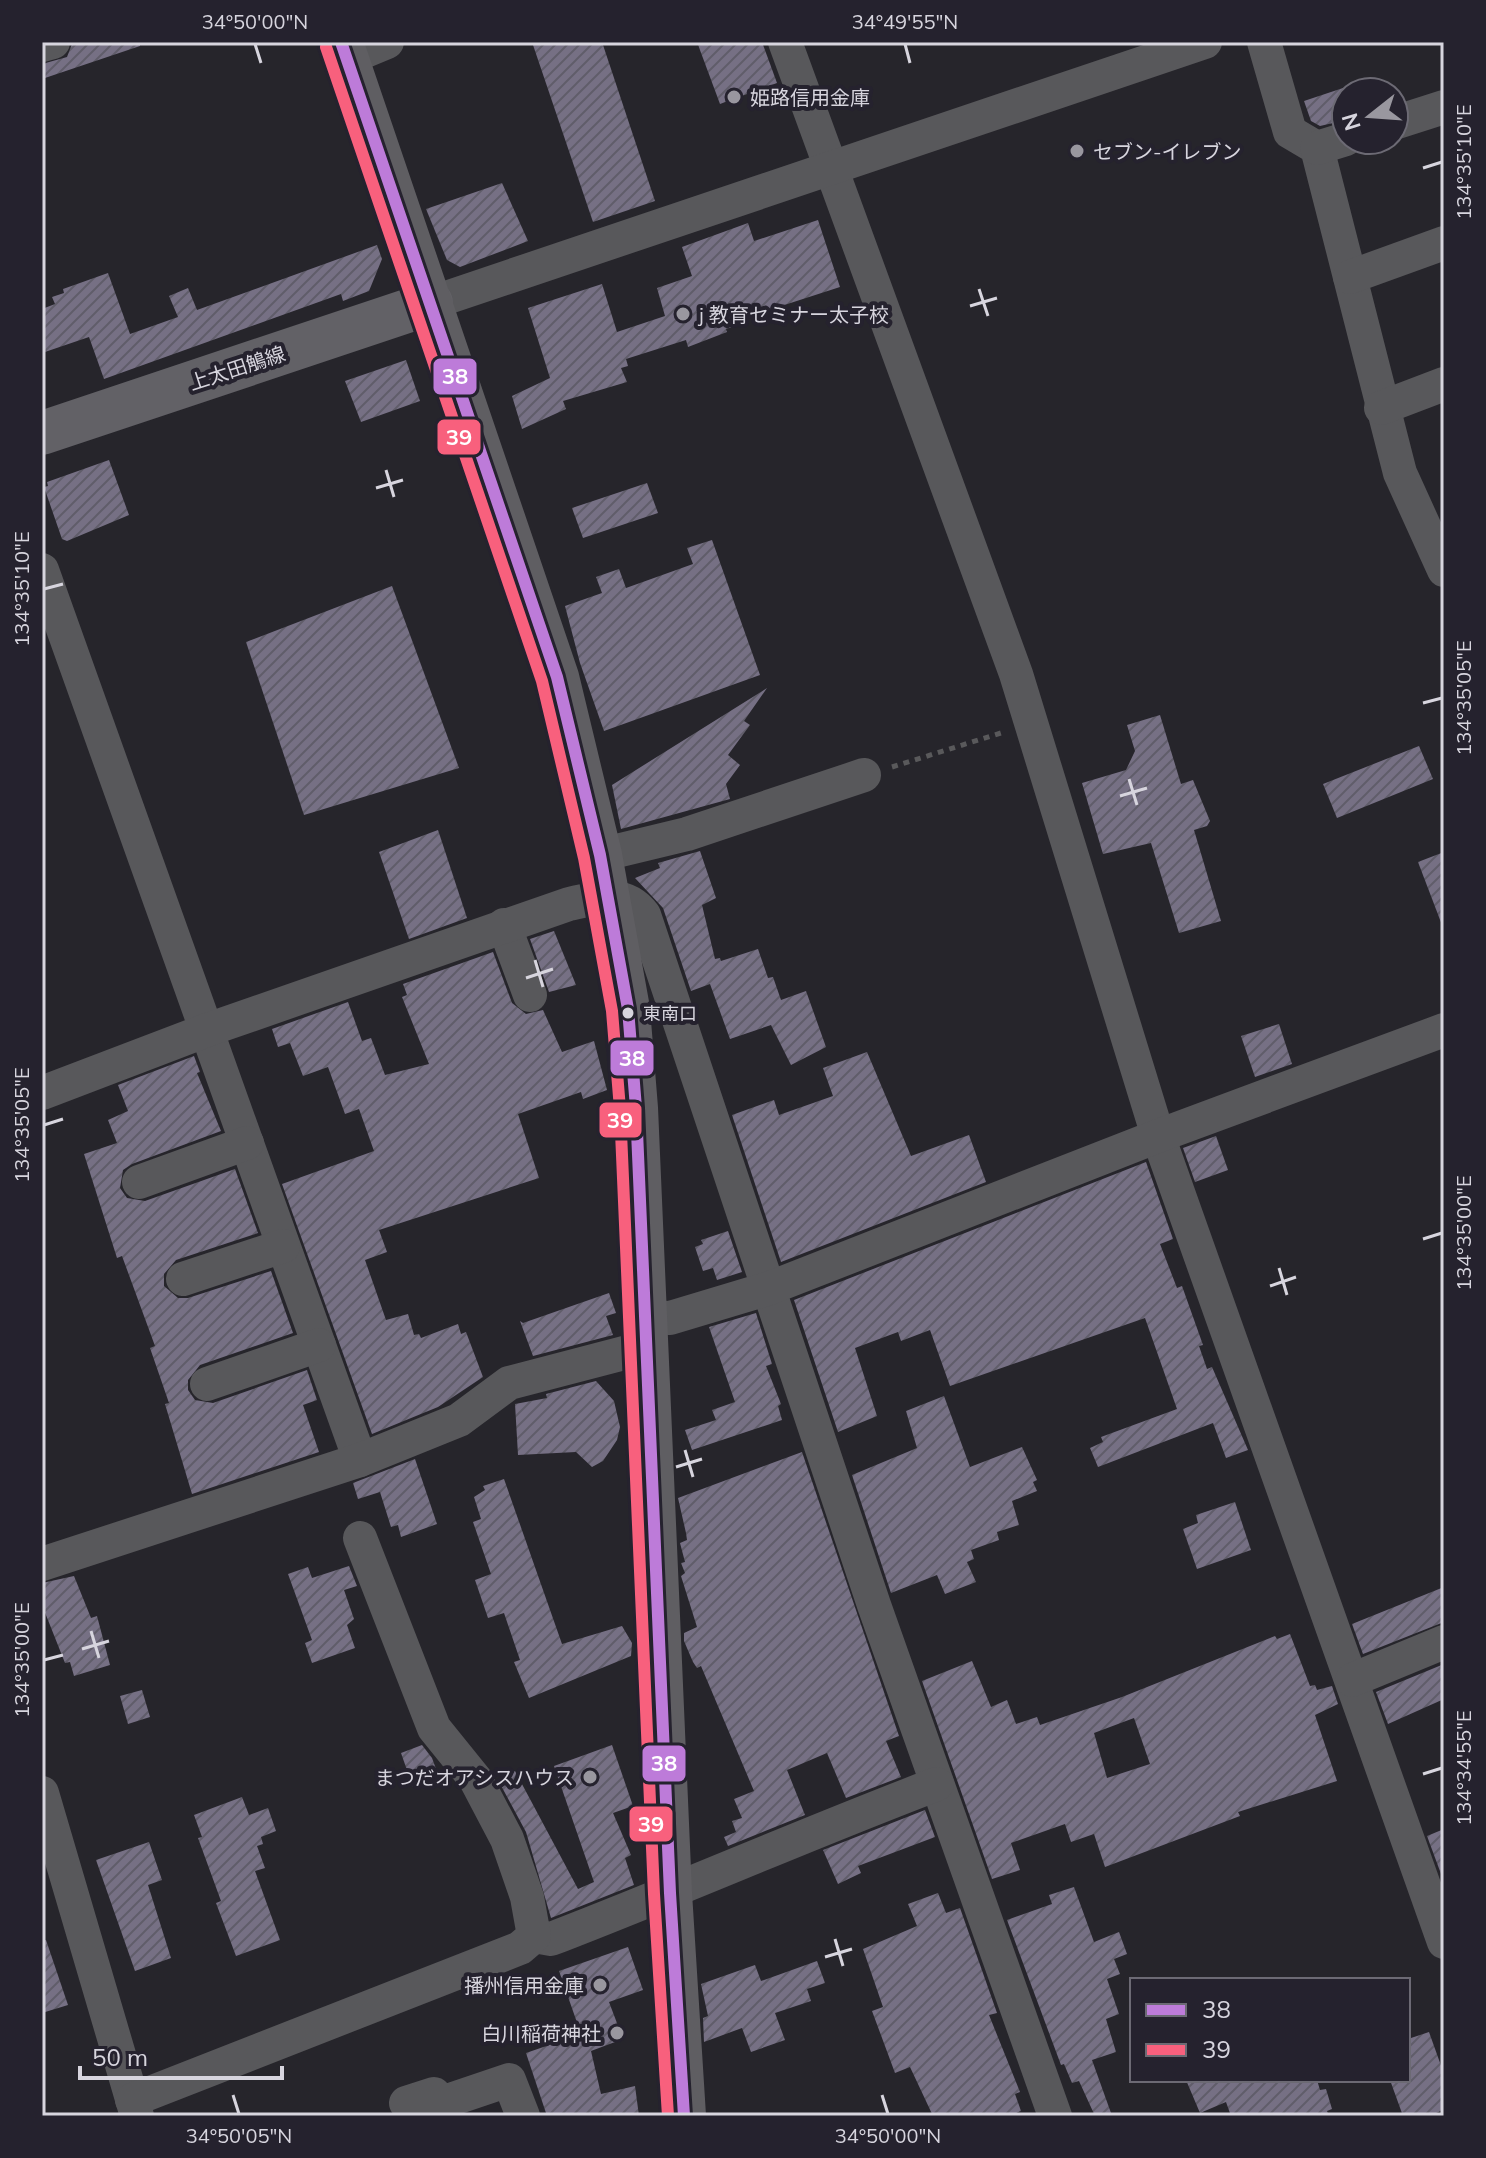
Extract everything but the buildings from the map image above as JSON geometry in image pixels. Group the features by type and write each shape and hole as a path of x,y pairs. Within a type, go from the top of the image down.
{"highway":[{"path":"344,50 557,677 604,875 628,1009 646,1332 670,1893 684,2116"}],"main road":[{"name":"上太田鵤線","path":"42,433 431,303"}],"street":[{"path":"42,45 53,42"},
{"path":"344,50 387,42"},
{"path":"785,42 833,166 1032,724 1158,1136 1444,1942"},
{"path":"431,303 1205,42"},
{"path":"1264,42 1290,132 1330,142"},
{"path":"1410,118 1444,107"},
{"path":"1334,156 1350,277 1381,408 1400,473 1444,570"},
{"path":"1350,277 1444,243"},
{"path":"1381,408 1444,384"},
{"path":"42,570 360,1460"},
{"path":"42,1093 207,1030 569,904 604,875 687,834 864,775"},
{"path":"604,875 644,915 937,1784 1055,2116"},
{"path":"504,925 530,995"},
{"path":"42,1564 360,1460 459,1420 509,1383 608,1354 670,1318 770,1288 1158,1136 1444,1030"},
{"path":"139,1182 247,1143"},
{"path":"183,1279 283,1246"},
{"path":"207,1384 319,1345"},
{"path":"360,1538 434,1728 476,1780 507,1839 527,1897 534,1936"},
{"path":"1352,1680 1444,1642"},
{"path":"534,1936 551,1939 670,1893 786,1841 937,1784"},
{"path":"42,1793 134,2108 520,1948 534,1936"},
{"path":"406,2103 434,2094 438,2104 509,2080 523,2116"}],"path":[{"path":"864,775 1032,724"}],"transit line":[{"name":"38","path":"341,42 557,677 600,855 628,1009 636,1108 670,1893 684,2116"},
{"name":"39","path":"326,47 542,681 584,858 612,1011 620,1109 654,1894 668,2116"}],"place":[{"name":"姫路信用金庫","path":"734,97"},
{"name":"セブン-イレブン","path":"1077,151"},
{"name":"j 教育セミナー太子校","path":"683,314"},
{"name":"東南口","path":"628,1013"},
{"name":"まつだオアシスハウス","path":"590,1777"},
{"name":"播州信用金庫","path":"600,1985"},
{"name":"白川稲荷神社","path":"617,2033"}]}
